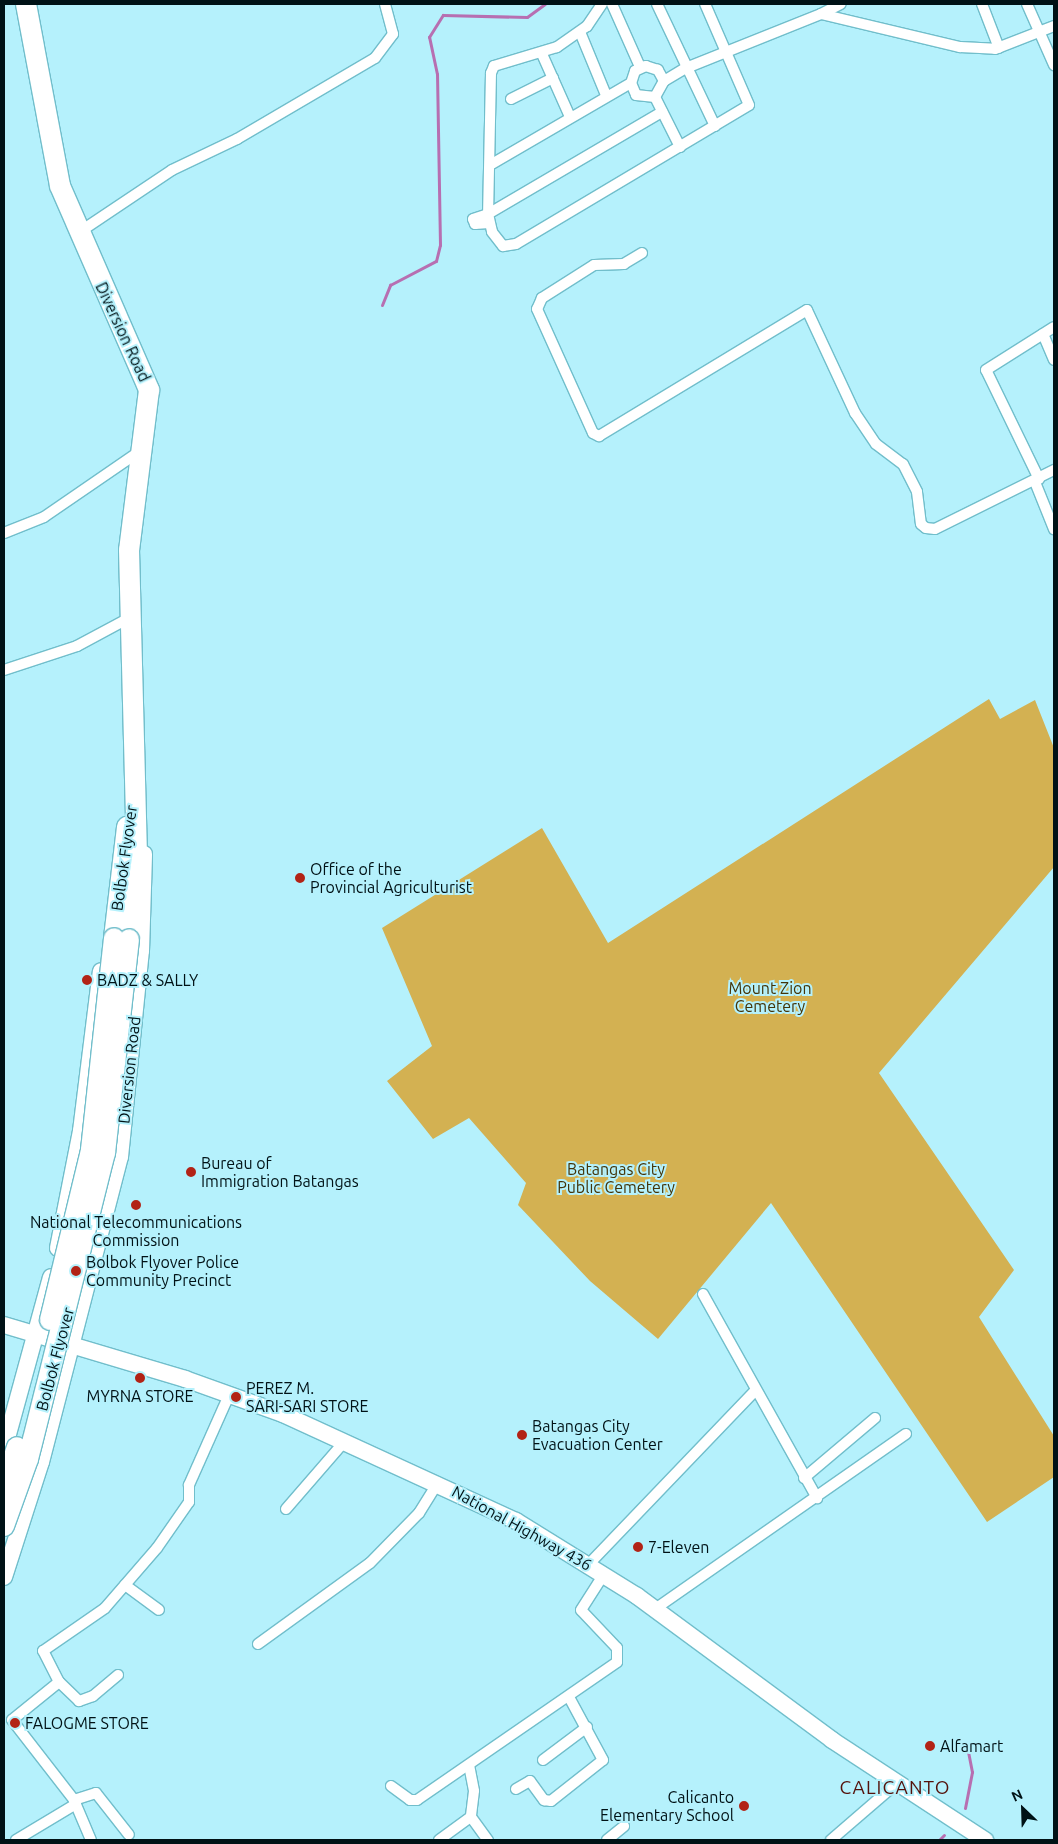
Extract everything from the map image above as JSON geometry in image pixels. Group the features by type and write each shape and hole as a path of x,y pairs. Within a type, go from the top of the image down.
{"highway":[{"name":"Diversion Road","path":"26,4 49,141 77,234 147,383 150,407 129,550 134,790"},
{"name":"Bolbok Flyover","path":"4,1526 28,1459 105,1153 134,790"},
{"name":"Bolbok Flyover","path":"4,1485 31,1397 91,1150 122,939"}],"main road":[{"name":"Diversion Road","path":"4,1449 34,1333 53,1272 81,1131 114,866 134,790"},
{"name":"Diversion Road","path":"4,1577 41,1462 120,1157 146,870 134,790"},
{"name":"National Highway 436","path":"4,1325 71,1344 229,1395 345,1441 438,1483 589,1564 897,1783 985,1840"}],"street":[{"path":"77,234 172,170 237,140 375,58 393,34 385,4"},
{"path":"602,4 580,32 542,54 494,66 488,219 497,242 510,246 746,108 750,101 705,4"},
{"path":"612,4 640,67"},
{"path":"657,4 715,126"},
{"path":"655,97 664,81 686,68 821,14 841,4"},
{"path":"982,4 999,48"},
{"path":"1028,4 1054,65"},
{"path":"821,14 960,47 999,48 1054,26"},
{"path":"580,32 606,95"},
{"path":"542,54 570,117"},
{"path":"640,67 653,66 664,81"},
{"path":"490,165 606,95 631,83 640,67"},
{"path":"512,99 553,78"},
{"path":"631,83 636,94 655,97"},
{"path":"655,97 680,147"},
{"path":"488,219 662,112"},
{"path":"642,253 624,264 594,265 542,298 537,309 593,433 604,435 627,422 808,310 855,413 876,444 903,464 917,492 920,524 935,529 1037,481 1054,470"},
{"path":"1054,327 986,370 1037,481 1054,529"},
{"path":"1043,334 1054,360"},
{"path":"4,533 44,517 143,449"},
{"path":"4,670 77,646 129,618"},
{"path":"703,1294 804,1478 817,1498"},
{"path":"589,1564 756,1390"},
{"path":"118,1675 83,1701 74,1699 59,1682 43,1651 97,1615 125,1585 189,1502 189,1485 229,1395"},
{"path":"804,1478 875,1418"},
{"path":"654,1609 817,1498 906,1434"},
{"path":"286,1509 345,1441"},
{"path":"258,1644 370,1563 419,1513 438,1483"},
{"path":"391,1786 410,1800 417,1800 569,1697 618,1659 615,1645 581,1610 604,1574"},
{"path":"125,1585 159,1610"},
{"path":"59,1682 12,1720 75,1802 91,1840"},
{"path":"516,1789 530,1781 551,1802 600,1765 603,1757 569,1697"},
{"path":"543,1760 586,1727"},
{"path":"469,1765 474,1791 471,1817 488,1840"},
{"path":"830,1840 897,1783"},
{"path":"16,1840 94,1791 129,1836"},
{"path":"439,1840 471,1817"},
{"path":"608,1840 624,1826"}],"green space":[{"path":"989,699 1000,719 1035,700 1054,748 1054,867 879,1073 1014,1270 979,1317 1054,1436 1054,1477 987,1522 771,1203 658,1339 590,1281 518,1205 526,1183 469,1118 433,1139 387,1081 432,1046 382,928 542,828 608,943"}],"waterway":[{"path":"382,305 390,285 436,261 440,245 437,74 429,37 443,15 527,17 545,4"},
{"path":"965,1808 972,1772 967,1747"},
{"path":"939,1840 944,1835"}],"place":[{"name":"Office of the Provincial Agriculturist","path":"300,878"},
{"name":"BADZ & SALLY","path":"87,980"},
{"name":"Bureau of Immigration Batangas","path":"191,1172"},
{"name":"National Telecommunications Commission","path":"136,1205"},
{"name":"Bolbok Flyover Police Community Precinct","path":"76,1271"},
{"name":"MYRNA STORE","path":"140,1378"},
{"name":"PEREZ M. SARI-SARI STORE","path":"236,1397"},
{"name":"Batangas City Evacuation Center","path":"522,1435"},
{"name":"7-Eleven","path":"638,1547"},
{"name":"FALOGME STORE","path":"15,1723"},
{"name":"Alfamart","path":"930,1746"},
{"name":"Calicanto Elementary School","path":"744,1806"}],"district":[{"name":"CALICANTO","path":"895,1788"}],"park label":[{"name":"Mount Zion Cemetery","path":"770,997"},
{"name":"Batangas City Public Cemetery","path":"616,1178"}]}
